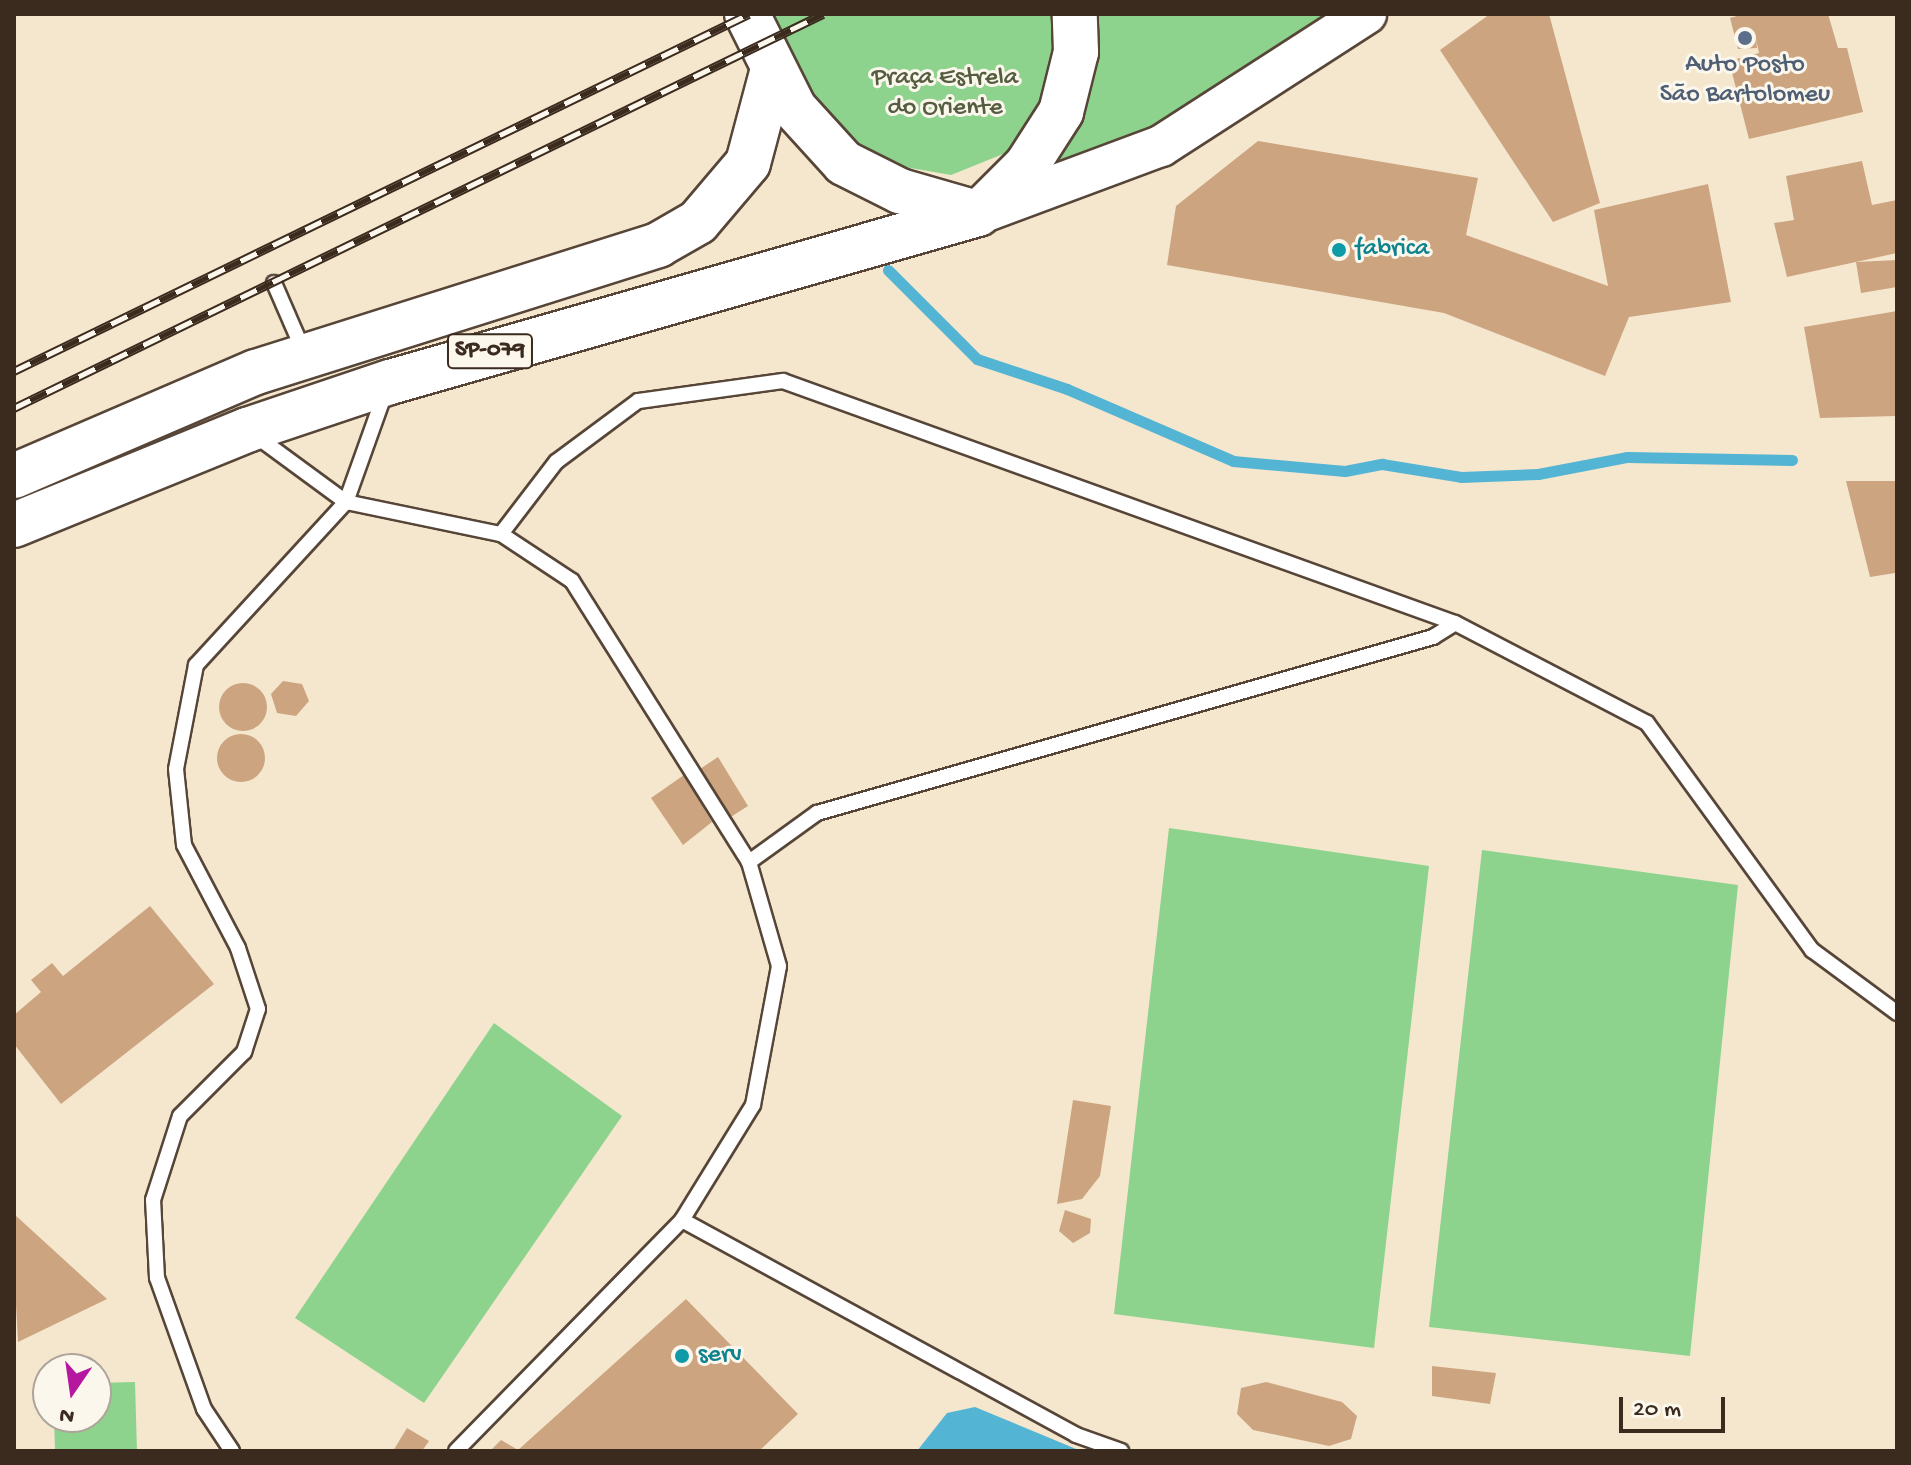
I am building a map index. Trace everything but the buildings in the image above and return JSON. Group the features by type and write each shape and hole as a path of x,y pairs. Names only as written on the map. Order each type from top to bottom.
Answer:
{"main road":[{"path":"747,14 794,108 844,163 900,191 978,214 1161,146 1366,14"},
{"name":"SP-079","path":"14,525 247,430 390,382 978,214 1027,165 1061,112 1076,52 1075,14"},
{"name":"SP-079","path":"14,476 306,356 658,245 698,222 748,163 773,69"}],"lane":[{"path":"274,283 306,356"},
{"path":"501,534 556,462 638,401 783,381 1455,623 1647,723 1812,950 1897,1013"},
{"path":"232,1451 204,1409 157,1278 153,1200 180,1116 244,1052 258,1009 238,948 184,845 176,769 196,665 346,502 390,382"},
{"path":"247,430 346,502 501,534 572,581 749,862 779,966 753,1105 682,1220 456,1451"},
{"path":"749,862 817,813 1433,637 1455,623"},
{"path":"682,1220 1076,1435 1121,1451"}],"green space":[{"name":"Praça Estrela do Oriente","path":"774,14 1058,14 1056,71 1035,124 1008,152 951,175 899,166 834,129 803,85"},
{"path":"1098,14 1334,14 1122,144 1053,172 1084,117"},
{"path":"1169,828 1429,866 1374,1348 1114,1314"},
{"path":"1482,850 1738,885 1690,1356 1429,1327"},
{"path":"494,1023 622,1116 424,1403 295,1318"},
{"path":"135,1382 137,1451 55,1451 54,1433 112,1433 112,1383"}],"water":[{"path":"975,1407 1081,1451 917,1451 947,1413"}],"waterway":[{"path":"888,270 977,359 1067,389 1233,461 1345,471 1382,464 1461,477 1538,474 1627,457 1792,460"}],"railway":[{"path":"14,371 749,14"},
{"path":"14,408 823,14"}],"place":[{"name":"Auto Posto São Bartolomeu","path":"1745,38"},
{"name":"fabrica","path":"1339,250"},
{"name":"serv","path":"682,1356"}]}
